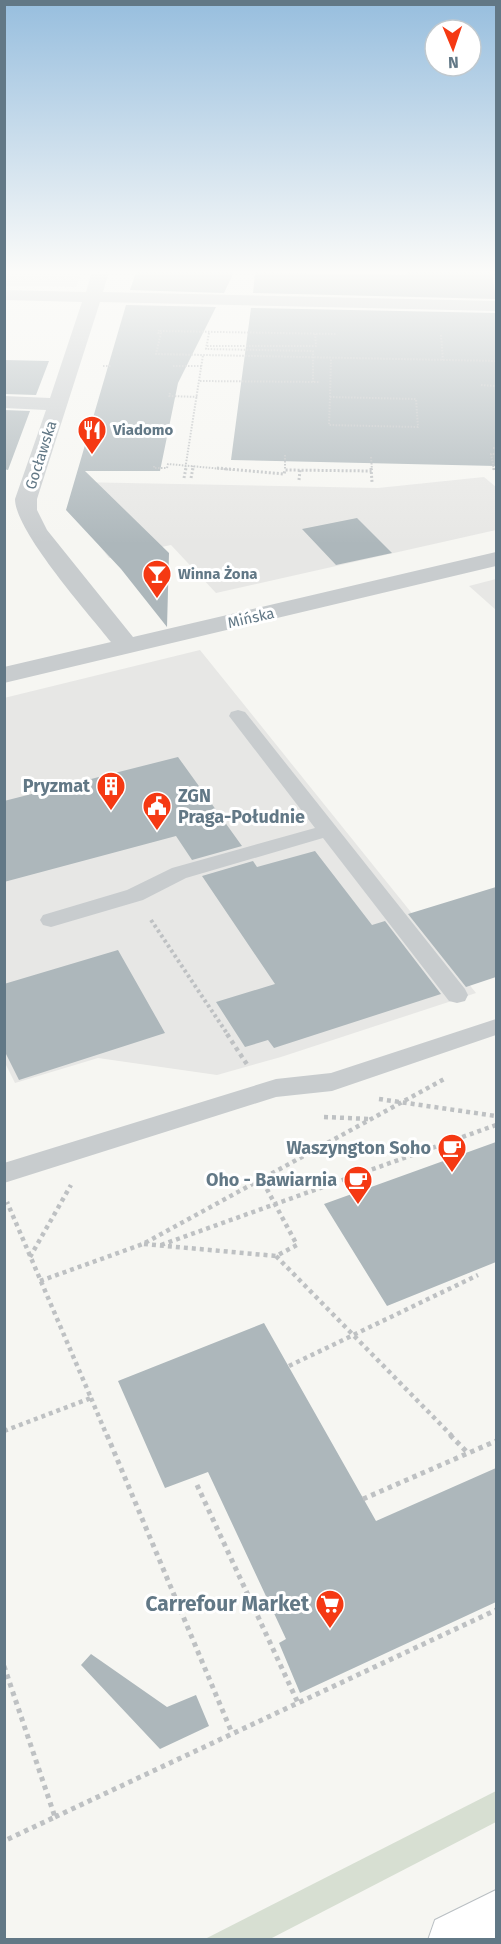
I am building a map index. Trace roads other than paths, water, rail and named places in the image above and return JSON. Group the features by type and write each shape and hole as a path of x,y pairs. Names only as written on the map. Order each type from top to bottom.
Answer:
{"street":[{"name":"Gocławska","path":"72,363 26,500 26,531 128,647"},
{"path":"4,402 58,404"},
{"name":"Mińska","path":"4,675 496,559"},
{"path":"455,1940 496,1917"}],"lane":[{"path":"238,716 457,995"},
{"path":"51,920 135,896 179,873 329,830"},
{"path":"4,1173 276,1088 332,1082 496,1027"}],"place":[{"name":"Viadomo","path":"92,456"},
{"name":"Winna Żona","path":"157,600"},
{"name":"Pryzmat","path":"111,812"},
{"name":"ZGN Praga-Południe","path":"157,832"},
{"name":"Waszyngton Soho","path":"452,1174"},
{"name":"Oho - Bawiarnia","path":"358,1206"},
{"name":"Carrefour Market","path":"330,1630"}]}
